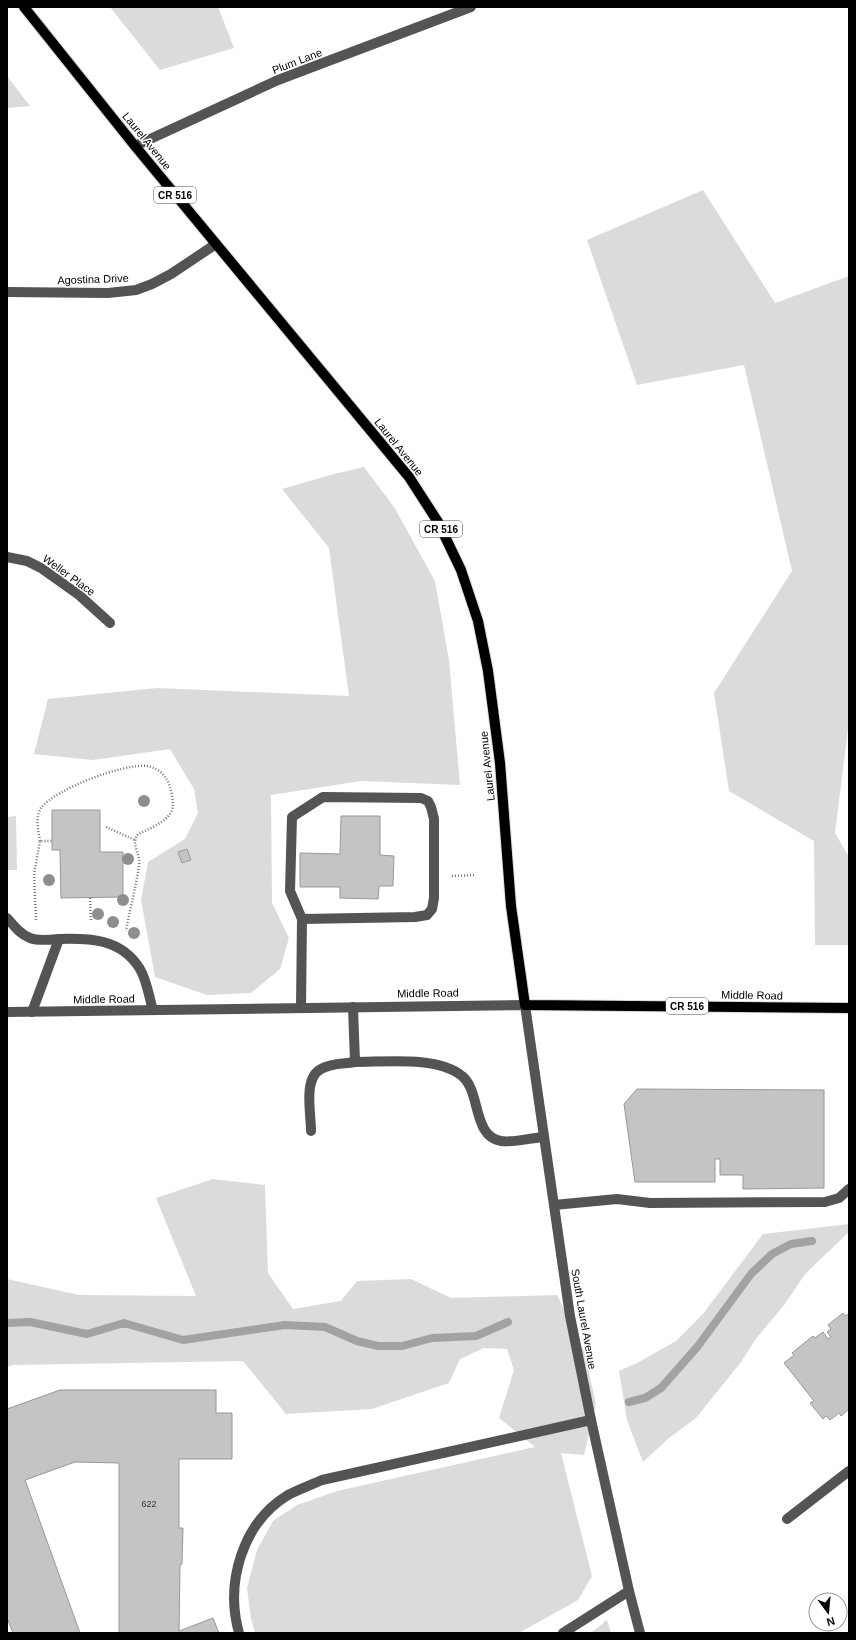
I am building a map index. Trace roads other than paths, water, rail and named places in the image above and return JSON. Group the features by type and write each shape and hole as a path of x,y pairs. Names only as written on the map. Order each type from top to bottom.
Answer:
{"main road":[{"name":"Laurel Avenue","path":"24,7 135,146 409,477 438,522 461,570 478,621 488,671 500,763 511,906 525,1005"},
{"name":"Middle Road","path":"525,1005 849,1008"}],"street":[{"name":"Plum Lane","path":"135,146 278,80 471,7"},
{"name":"Agostina Drive","path":"7,292 108,292 136,290 171,274 216,244"},
{"name":"Weller Place","path":"7,557 27,561 41,568 79,595 110,623"},
{"path":"301,1007 302,919 290,891 292,817 323,797 422,798 428,801 434,819 434,898 432,909 427,915 415,917 302,919"},
{"path":"7,918 20,932 31,938 91,939 106,943 122,951 139,968 144,977 153,1010"},
{"path":"32,1012 58,939"},
{"name":"Middle Road","path":"7,1012 525,1005"},
{"name":"South Laurel Avenue","path":"525,1005 570,1316 591,1420 629,1591 640,1633"},
{"path":"353,1007 355,1062"},
{"path":"311,1131 310,1084 313,1076 320,1069 355,1062 431,1062 444,1065 463,1076 469,1083 483,1126 494,1139 502,1141 543,1136"},
{"path":"554,1205 617,1199 650,1203 825,1202 839,1198 849,1189"},
{"path":"239,1633 233,1598 235,1576 240,1555 259,1521 272,1508 288,1496 304,1487 322,1480 591,1420"},
{"path":"787,1519 849,1470"},
{"path":"563,1633 629,1591"}],"waterway":[{"path":"629,1402 645,1398 661,1388 698,1346 751,1274 772,1254 791,1244 812,1241"},
{"path":"7,1323 30,1322 87,1334 124,1323 183,1340 285,1325 325,1327 357,1341 378,1346 402,1346 432,1338 476,1336 508,1322"}]}
